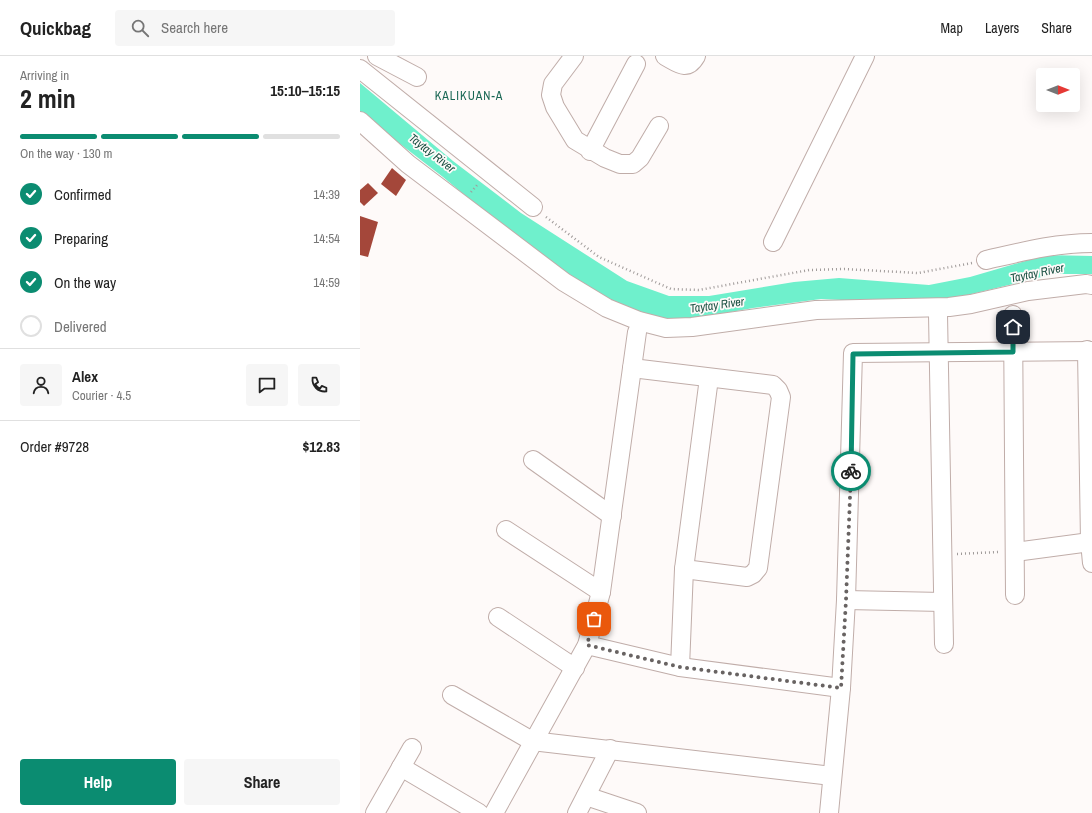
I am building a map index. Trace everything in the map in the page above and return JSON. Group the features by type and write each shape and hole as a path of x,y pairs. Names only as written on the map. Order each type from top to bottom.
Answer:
{"street":[{"path":"378,56 417,76"},
{"path":"574,56 553,84 551,94 555,107 576,140 590,151 620,164 633,164 640,158 658,126"},
{"path":"665,56 686,66 692,62 696,56"},
{"path":"773,242 865,56"},
{"path":"590,151 636,64"},
{"path":"360,69 533,207"},
{"path":"360,121 408,164 564,282 607,308 639,321 666,328 692,327 816,310 949,307 1050,288 1086,284 1092,285"},
{"path":"986,260 1040,247 1068,244 1092,244"},
{"path":"938,314 944,644"},
{"path":"1013,315 1015,595"},
{"path":"494,813 532,741 587,645 600,592 637,332"},
{"path":"829,813 841,688 846,600 853,354 1089,350 1090,542 1092,563"},
{"path":"632,368 773,385 778,390 781,397 758,568 754,574 747,577 684,569"},
{"path":"680,667 684,569 709,378"},
{"path":"533,460 612,516"},
{"path":"506,530 600,592"},
{"path":"1015,552 1090,542"},
{"path":"846,600 943,602"},
{"path":"498,617 575,668"},
{"path":"587,645 680,667 841,688"},
{"path":"452,695 532,741 832,776"},
{"path":"375,813 412,748"},
{"path":"577,813 610,749"},
{"path":"401,767 479,813"},
{"path":"586,796 636,813"}],"path":[{"path":"466,198 481,181"},
{"path":"533,207 599,256 671,289 698,290 809,270 844,269 918,273 942,270 986,260"},
{"path":"942,554 1015,552"}],"water":[{"name":"Taytay River","path":"360,83 453,161 521,213 627,281 669,296 709,296 794,282 839,278 929,285 970,277 1046,255 1092,256 1092,274 1054,274 943,301 883,302 821,299 753,308 693,319 647,318 594,294 509,232 443,177 360,113"}],"building":[{"path":"392,168 406,180 396,196 381,184"},
{"path":"368,183 378,193 364,206 360,202 360,190"},
{"path":"360,216 378,222 368,257 360,255"}],"way so far":[{"path":"594,619 587,645 680,667 841,688 851,471"}],"district":[{"name":"KALIKUAN-A","path":"469,96"}],"route":[{"path":"851,471 853,354 1013,352 1013,327"}]}
